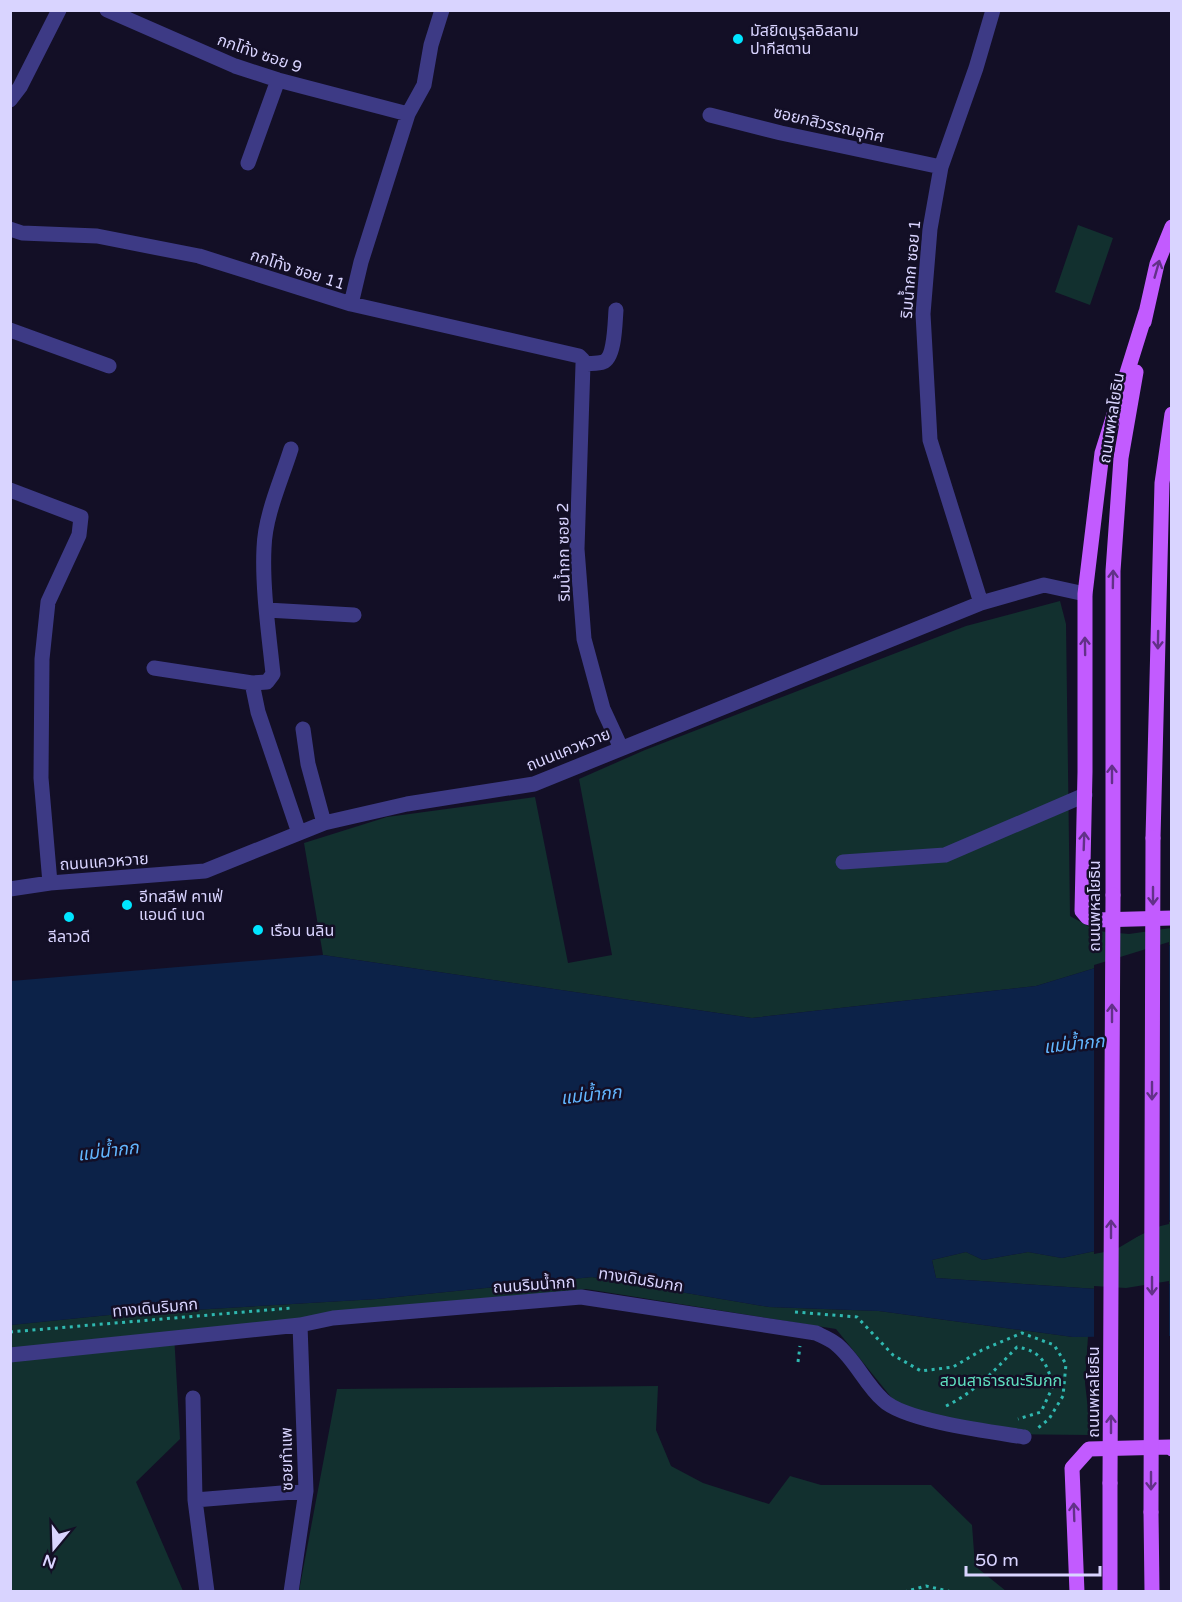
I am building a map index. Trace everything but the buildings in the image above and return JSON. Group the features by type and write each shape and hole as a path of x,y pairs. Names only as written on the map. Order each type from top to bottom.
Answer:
{"main road":[{"name":"ถนนพหลโยธิน","path":"1110,1592 1113,571 1121,458 1146,312 1157,264 1172,227"},
{"path":"1146,312 1102,453 1085,594 1085,795 1082,911 1087,917 1097,920 1172,918"},
{"path":"1152,1592 1153,837 1162,483 1172,414"},
{"path":"1077,1592 1072,1468 1089,1449 1170,1447 1172,1449"}],"street":[{"path":"10,100 15,85 59,10"},
{"name":"กกโท้ง ซอย 9","path":"107,10 235,66 278,80 408,114"},
{"path":"351,304 361,262 408,114 424,85 431,45 442,10"},
{"name":"ริมน้ำกก ซอย 1","path":"981,603 930,440 923,314 930,229 941,167 976,68 993,10"},
{"path":"248,163 278,80"},
{"name":"ซอยกสิวรรณอุทิศ","path":"710,115 781,133 941,167"},
{"name":"กกโท้ง ซอย 11","path":"10,230 22,233 97,236 200,256 351,304 578,359"},
{"path":"578,359 604,362 608,360 612,353 616,310"},
{"path":"10,330 109,366"},
{"name":"ริมน้ำกก ซอย 2","path":"578,359 577,549 584,639 603,710 621,748"},
{"path":"154,668 252,683 267,682 273,674 264,547 270,514 291,449"},
{"path":"10,490 81,517 79,535 48,602 42,659 41,778 50,883"},
{"name":"ถนนแควหวาย","path":"10,889 50,883 205,871 324,823 407,804 534,784 981,603 1044,585 1085,594"},
{"path":"267,610 354,615"},
{"path":"252,683 258,712 299,833"},
{"path":"303,729 308,764 324,823"},
{"path":"843,862 945,855 1085,795"},
{"name":"ถนนริมน้ำกก","path":"10,1355 300,1324 333,1318 581,1297 816,1333 835,1343 884,1402 904,1413 978,1430 1024,1437"},
{"name":"ซอยทำแพ","path":"291,1592 306,1491 300,1324"},
{"path":"193,1398 195,1500 207,1592"},
{"path":"195,1500 306,1491"}],"path":[{"name":"ทางเดินริมกก","path":"10,1332 292,1308"},
{"path":"793,1311 856,1317 893,1355 921,1371 952,1367 1022,1332 1054,1345 1066,1364 1063,1396 1049,1419 1024,1437"},
{"path":"954,1408 946,1406 985,1380 1017,1347 1030,1349 1047,1364 1053,1386 1041,1412 1015,1420"},
{"path":"904,1592 926,1586 952,1592"}],"green space":[{"path":"1078,225 1113,238 1090,305 1055,292"},
{"path":"1060,601 1066,624 1070,916 1097,931 1129,934 1171,928 1171,945 1036,986 752,1018 323,955 304,843 387,817 535,797 568,963 612,955 579,779 645,750 966,626"},
{"path":"1171,1221 1171,1284 1126,1291 936,1278 932,1260 966,1252 983,1260 1028,1252 1062,1258 1114,1247"},
{"name":"สวนสาธารณะริมกก","path":"592,1277 769,1307 879,1311 1073,1337 1088,1336 1085,1383 1091,1435 998,1434 904,1413 836,1329 586,1289 300,1325 174,1334 180,1439 136,1482 183,1591 11,1591 10,1325 109,1315 377,1299"},
{"path":"658,1386 656,1430 671,1466 703,1483 769,1504 790,1476 821,1485 931,1485 972,1525 975,1566 1006,1591 299,1591 337,1389"}],"water":[{"name":"แม่น้ำกก","path":"1171,945 1171,1220 1151,1225 1114,1247 1062,1258 1028,1252 983,1260 966,1252 932,1260 936,1278 1126,1291 1171,1284 1171,1336 1073,1337 879,1311 769,1307 592,1277 377,1299 109,1315 11,1325 11,981 323,955 752,1018 1036,986"}],"pier":[{"path":"1169,942 1169,1224 1152,1228 1115,1250 1094,1254 1094,965"},
{"path":"1169,1281 1169,1339 1094,1339 1094,1286 1126,1288"}],"place":[{"name":"มัสยิดนูรุลอิสลาม ปากีสตาน","path":"738,39"},
{"name":"อีทสลีฟ คาเฟ่ แอนด์ เบด","path":"127,905"},
{"name":"ลีลาวดี","path":"69,917"},
{"name":"เรือน นลิน","path":"258,930"}]}
